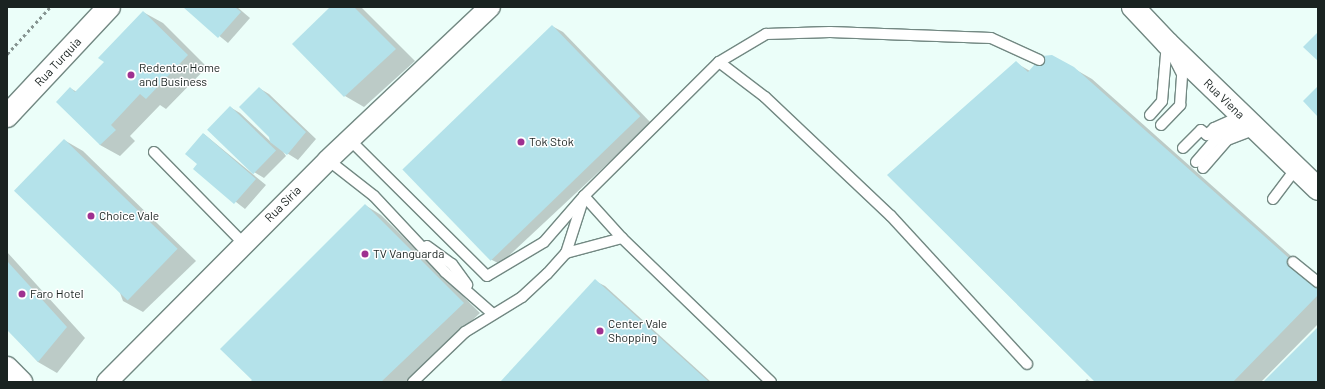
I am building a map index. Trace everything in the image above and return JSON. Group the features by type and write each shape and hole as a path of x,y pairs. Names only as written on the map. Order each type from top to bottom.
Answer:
{"main road":[{"name":"Rua Turquia","path":"7,116 109,7"},
{"name":"Rua Viena","path":"1133,7 1167,43 1318,189"},
{"path":"7,368 21,382"}],"street":[{"path":"465,31 469,7"},
{"name":"Rua Síria","path":"107,382 243,243 328,160 490,7"}],"lane":[{"path":"350,140 487,276 544,242 584,196 719,62 766,34 830,32 990,38 1039,60"},
{"path":"1150,115 1162,101 1167,43"},
{"path":"1161,125 1180,105 1182,74 1167,43"},
{"path":"719,62 765,97 891,216 1027,364"},
{"path":"1183,148 1201,130 1207,135 1214,128 1248,122"},
{"path":"1200,165 1220,134 1248,122"},
{"path":"154,152 243,243"},
{"path":"328,160 374,196 445,272 473,294 493,314"},
{"path":"584,196 622,238 771,382"},
{"path":"413,382 465,332 522,297 566,253 584,196"},
{"path":"566,253 622,238"},
{"path":"1293,262 1318,282"}],"path":[{"path":"7,54 50,7"}],"building":[{"path":"183,7 235,7 241,12 218,38"},
{"path":"330,7 354,7 396,49 344,97 292,44"},
{"name":"Redentor Home and Business","path":"143,11 188,55 146,99 140,94 111,125 116,130 100,145 56,102 70,87 75,92 104,62 98,58"},
{"name":"Tok Stok","path":"552,25 640,116 491,261 402,169"},
{"path":"1318,32 1318,61 1303,47"},
{"path":"1052,55 1074,67 1318,284 1318,295 1233,382 1095,382 887,175 1016,61 1028,72 1042,56"},
{"path":"1318,86 1318,117 1303,101"},
{"path":"259,87 306,132 287,155 270,142 269,137 239,107"},
{"path":"230,106 276,150 253,174 207,130"},
{"path":"203,133 256,179 234,204 193,169 197,164 185,154"},
{"name":"Choice Vale","path":"64,139 178,249 128,301 14,191"},
{"name":"TV Vanguarda","path":"365,204 464,303 381,382 250,382 252,380 220,349"},
{"name":"Faro Hotel","path":"7,261 67,327 38,362 7,330"},
{"name":"Center Vale Shopping","path":"595,279 709,382 500,382"},
{"path":"1318,327 1318,382 1263,382"}],"place":[{"name":"Redentor Home and Business","path":"131,75"},
{"name":"Tok Stok","path":"521,142"},
{"name":"Choice Vale","path":"91,216"},
{"name":"TV Vanguarda","path":"365,254"},
{"name":"Faro Hotel","path":"22,294"},
{"name":"Center Vale Shopping","path":"600,331"}]}
